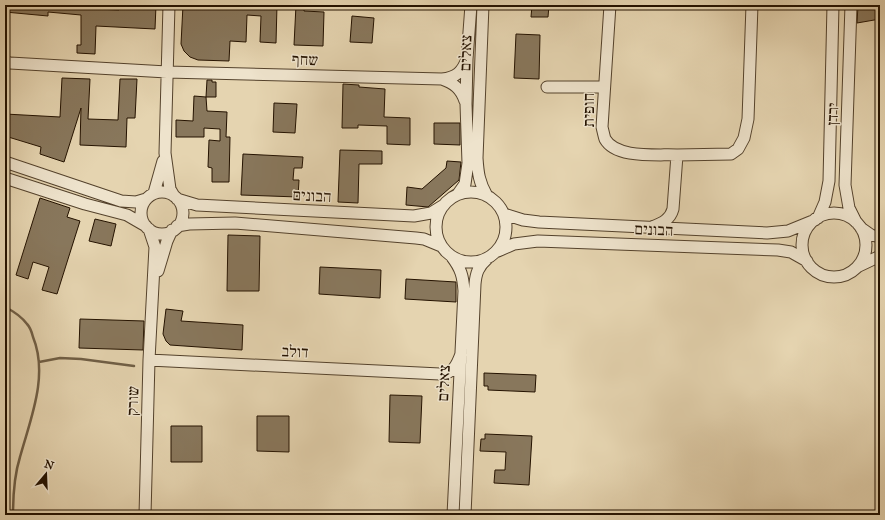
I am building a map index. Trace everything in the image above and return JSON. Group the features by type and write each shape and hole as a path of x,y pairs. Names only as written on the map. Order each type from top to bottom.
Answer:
{"street":[{"path":"169,5 165,153 170,189 182,210 181,222 175,228"},
{"name":"צאלים","path":"458,194 465,184 468,172 466,104 467,59 471,5"},
{"name":"צאלים","path":"483,5 477,158 481,186 487,196"},
{"name":"חופית","path":"610,5 602,127 606,140 613,147 624,153 677,155 731,154 738,149 744,138 748,119 752,5"},
{"name":"ירדן","path":"816,219 825,202 829,181 833,5"},
{"name":"ירדן","path":"851,5 845,185 849,208 858,224"},
{"name":"שחף","path":"5,62 10,64 167,72 442,79 453,77 459,73 464,68 467,59"},
{"name":"שחף","path":"442,79 459,88 466,104"},
{"path":"547,87 604,87"},
{"path":"148,227 142,219 141,214 143,204 150,196 159,178 165,153"},
{"path":"650,228 670,217 673,209 677,155"},
{"path":"5,162 115,200 130,202 166,192 176,198"},
{"path":"5,178 73,200 127,215 155,232 160,233 189,224 235,224 416,238 424,239 441,246 452,257 460,261 469,262 478,262 487,259 498,251 503,243 506,233 504,214 497,204 487,196 473,192 458,194 444,205 439,212 436,221 436,229 441,246"},
{"name":"הבונים","path":"176,198 197,205 414,216 430,213 444,205"},
{"path":"673,209 679,221 691,229"},
{"path":"880,237 871,235 850,217 836,213 816,219 807,229 803,242 804,254 808,261 818,272 832,276 841,276 849,273 858,266 880,256"},
{"name":"הבונים","path":"504,214 523,220 538,222 767,233 788,231 816,219"},
{"path":"858,224 866,241 866,249 858,266"},
{"name":"שורק","path":"145,515 149,360 155,247 148,227"},
{"name":"שורק","path":"153,287 167,241 175,228"},
{"name":"הבונים","path":"498,251 514,244 538,241 778,250 792,252 808,261"},
{"name":"צאלים","path":"452,257 460,268 464,282 453,515"},
{"name":"צאלים","path":"465,515 475,284 477,270 487,259"},
{"path":"440,374 446,374 455,367 461,354"},
{"name":"דולב","path":"149,360 440,374"},
{"path":"440,374 456,384 459,391"}],"building":[{"path":"5,5 96,5 96,9 119,10 119,5 156,5 155,29 96,26 95,54 77,53 77,45 81,45 81,15 48,12 48,16 5,12"},
{"path":"183,5 277,5 276,43 260,42 261,16 247,15 246,42 230,41 229,61 198,60 190,57 184,51 181,44"},
{"path":"296,5 304,5 304,11 324,12 323,46 294,45"},
{"path":"532,5 549,5 548,17 531,17"},
{"path":"858,5 880,5 880,19 857,23"},
{"path":"352,16 374,18 372,43 350,42"},
{"path":"516,34 540,35 539,79 514,78"},
{"path":"62,78 90,79 88,119 118,120 120,79 137,79 135,118 127,118 126,147 80,145 81,108 64,162 40,154 41,147 5,136 5,114 60,117"},
{"path":"207,80 216,82 216,97 206,97"},
{"path":"343,84 385,89 384,117 410,118 410,145 387,144 387,126 358,125 358,128 342,128"},
{"path":"194,96 206,97 207,111 227,112 226,137 230,137 229,182 212,182 212,168 208,167 209,140 220,141 220,129 204,128 204,137 176,137 176,120 193,121"},
{"path":"274,103 297,104 295,133 273,132"},
{"path":"434,123 460,123 460,145 434,144"},
{"path":"340,150 382,151 382,164 359,164 358,203 338,202"},
{"path":"243,154 303,157 302,168 294,168 293,180 299,180 298,197 241,195"},
{"path":"447,161 461,162 459,180 428,207 406,205 407,187 422,189 446,168"},
{"path":"40,198 70,208 67,217 80,221 57,294 42,290 49,267 33,262 28,279 16,275"},
{"path":"95,219 116,224 111,246 89,241"},
{"path":"228,235 260,236 259,291 227,291"},
{"path":"320,267 381,270 380,298 319,294"},
{"path":"406,279 456,282 456,302 405,299"},
{"path":"166,309 183,311 181,321 243,325 242,350 170,345 166,341 163,334"},
{"path":"80,319 144,321 143,350 79,348"},
{"path":"484,373 536,375 535,392 488,390 488,386 484,386"},
{"path":"390,395 422,396 420,443 389,442"},
{"path":"257,416 289,416 289,452 257,451"},
{"path":"171,426 202,426 202,462 171,462"},
{"path":"485,434 532,436 529,485 494,483 495,470 505,470 506,452 480,451 481,439 485,439"}],"waterway":[{"path":"5,307 20,316 29,327 37,352 39,367 39,382 33,413 16,471 13,515"},
{"path":"39,362 60,358 81,359 134,366"}]}
